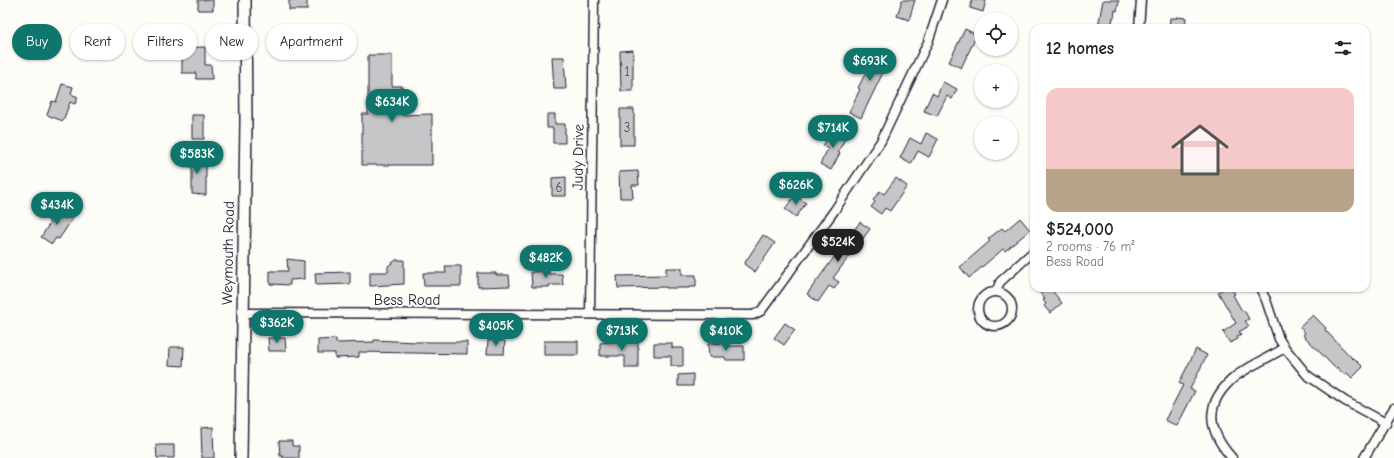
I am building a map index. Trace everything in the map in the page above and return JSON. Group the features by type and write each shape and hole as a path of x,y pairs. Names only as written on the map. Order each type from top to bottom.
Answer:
{"street":[{"name":"Weymouth Road","path":"241,458 246,127 245,0"},
{"name":"Judy Drive","path":"590,314 594,0"},
{"name":"Bess Road","path":"242,313 753,315 761,311 834,211 881,141 928,42 942,0"},
{"path":"1139,24 1141,0"},
{"path":"996,292 1000,282 1030,255"},
{"path":"996,292 1006,296 1010,300 1012,311 1008,321 1004,324 994,326 988,325 983,321 978,311 981,299 991,293 996,292"},
{"path":"1262,292 1279,339 1307,375 1345,401 1386,423"},
{"path":"1232,458 1216,435 1211,419 1214,403 1223,389 1237,375 1285,348"},
{"path":"1364,458 1394,408"}],"building":[{"path":"198,0 213,0 213,10 198,10"},
{"path":"289,0 307,0 307,10 289,10"},
{"path":"902,0 915,0 909,20 897,16"},
{"path":"972,0 986,0 983,12 970,8"},
{"path":"1103,0 1119,1 1112,24 1099,24"},
{"path":"1170,18 1186,18 1185,24 1169,24"},
{"path":"965,29 974,34 974,41 961,68 949,62"},
{"path":"197,47 205,47 205,65 211,65 212,79 196,79 196,73 182,73 182,60 197,60"},
{"path":"633,50 633,91 621,91 620,51"},
{"path":"879,51 891,56 861,118 849,112 860,89 858,88 870,64 867,62 872,52 877,55"},
{"path":"368,55 392,55 392,86 402,86 402,115 432,114 432,165 362,165 362,114 368,114"},
{"path":"552,57 564,57 566,89 554,89"},
{"path":"943,82 957,89 952,99 947,96 937,116 924,111 932,93 937,96"},
{"path":"62,84 73,87 71,94 78,97 75,104 70,102 63,121 47,115 52,101 56,102"},
{"path":"620,109 634,109 634,145 620,145"},
{"path":"547,114 555,114 555,124 565,124 565,143 553,143 553,128 547,128"},
{"path":"192,115 204,115 204,139 192,139"},
{"path":"836,129 847,135 831,170 820,164 828,149 823,146 827,139 830,140"},
{"path":"926,133 938,139 929,157 918,151 911,164 900,158 910,138 921,144"},
{"path":"184,154 194,154 194,166 206,166 206,195 192,194 192,167 184,166"},
{"path":"638,171 639,185 632,185 633,198 620,198 619,172"},
{"path":"566,177 566,196 552,196 552,178"},
{"path":"896,178 907,186 890,211 885,208 881,214 871,207 875,202 873,200 880,191 884,194"},
{"path":"795,195 806,203 796,217 785,209"},
{"path":"56,209 63,214 65,212 73,218 59,239 56,238 52,244 41,237 50,223 48,221"},
{"path":"1020,218 1030,230 1005,251 1003,249 969,278 960,267 990,241 988,239 1002,228 1005,231"},
{"path":"860,222 870,229 833,278 839,282 834,289 829,286 818,302 807,294"},
{"path":"763,235 775,243 755,272 744,264"},
{"path":"287,259 304,261 304,279 290,280 290,285 270,284 270,271 288,271"},
{"path":"396,260 404,260 404,284 370,286 370,272 388,272 388,266"},
{"path":"445,266 461,266 461,286 424,286 423,273 446,273"},
{"path":"666,268 682,268 682,275 696,275 696,287 618,288 617,276 666,275"},
{"path":"549,271 549,274 562,274 563,285 532,287 531,272"},
{"path":"350,272 350,284 316,285 315,273"},
{"path":"478,273 509,275 510,286 478,287"},
{"path":"1039,292 1053,292 1062,303 1050,313 1044,306 1046,304 1043,300 1045,299"},
{"path":"1218,292 1234,292 1235,294 1233,295 1242,311 1244,310 1249,319 1245,321 1249,326 1239,332 1241,334 1237,337 1238,339 1230,343 1223,332 1236,323"},
{"path":"1313,315 1326,328 1325,330 1353,359 1354,358 1363,367 1352,378 1347,373 1344,375 1337,367 1336,369 1303,335 1305,333 1300,327"},
{"path":"785,323 795,330 784,345 774,338"},
{"path":"268,338 285,338 286,351 269,351"},
{"path":"336,339 336,343 374,342 374,340 467,342 467,354 359,352 359,357 335,358 335,353 318,353 318,340"},
{"path":"488,340 505,341 504,354 487,354"},
{"path":"544,341 578,341 578,355 544,355"},
{"path":"611,341 638,341 638,368 625,368 625,356 600,356 600,343"},
{"path":"654,343 672,343 672,348 683,348 683,366 671,366 671,356 654,356"},
{"path":"727,343 727,346 744,346 744,360 726,360 725,357 709,357 708,344"},
{"path":"170,347 184,347 183,366 169,365"},
{"path":"1196,349 1207,355 1190,389 1195,391 1177,426 1165,420 1183,385 1179,383"},
{"path":"693,374 693,386 678,386 678,375"},
{"path":"213,427 214,458 202,458 201,428"},
{"path":"279,441 292,441 292,446 299,446 299,458 283,458 283,456 280,456"},
{"path":"156,445 174,445 174,458 157,458"}]}
